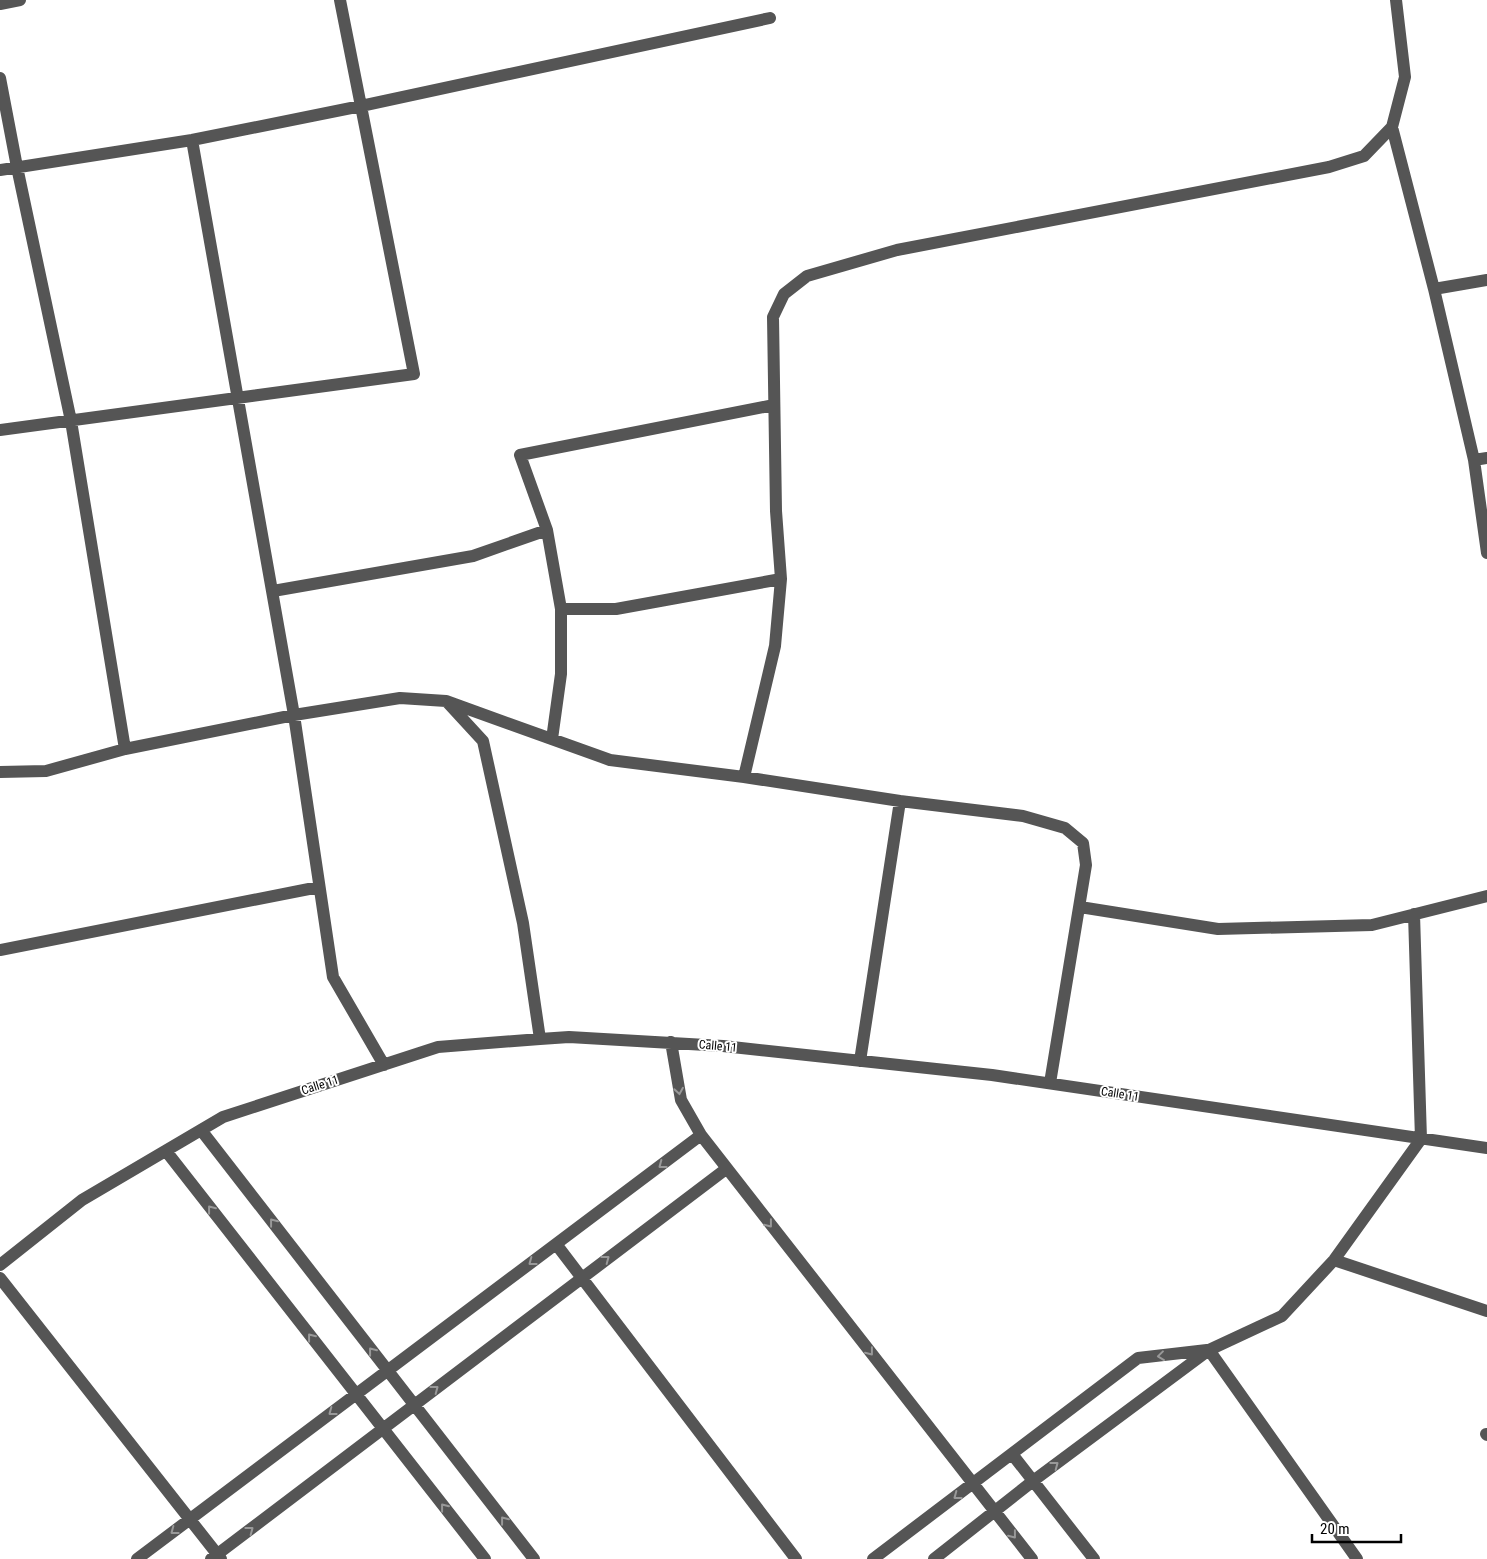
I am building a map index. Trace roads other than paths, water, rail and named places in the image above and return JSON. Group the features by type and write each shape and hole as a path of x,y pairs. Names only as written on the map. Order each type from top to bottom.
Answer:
{"street":[{"path":"0,4 20,0"},
{"path":"0,430 414,374 340,0"},
{"path":"744,777 775,646 781,579 776,511 773,316 784,294 806,276 897,250 1329,167 1364,156 1392,127 1405,78 1396,0"},
{"path":"0,170 192,140 361,106 770,18"},
{"path":"0,78 71,421 125,748"},
{"path":"1392,127 1481,459 1487,553"},
{"path":"192,140 294,715 333,977 384,1065"},
{"path":"1434,289 1487,280"},
{"path":"552,740 561,674 561,609 547,530 520,455 774,406"},
{"path":"273,591 474,556 547,530"},
{"path":"561,609 616,609 781,579"},
{"path":"0,772 46,771 125,748 294,715 400,698 446,701 610,760 744,777 900,801 1023,816 1065,828 1083,843 1086,865 1050,1083"},
{"path":"446,701 483,741 522,922 540,1039"},
{"path":"860,1061 900,801"},
{"path":"0,950 320,887"},
{"path":"1080,907 1218,929 1372,925 1487,896"},
{"path":"934,1559 1033,1481 1209,1350 1282,1316 1334,1260 1420,1139 1414,914"},
{"name":"Calle 11","path":"0,1265 82,1200 224,1117 438,1048 540,1039 569,1037 723,1046 992,1075 1487,1148"},
{"path":"671,1042 681,1100 701,1135 1032,1559"},
{"path":"201,1130 534,1559"},
{"path":"137,1559 701,1135"},
{"path":"166,1151 484,1559"},
{"path":"0,1278 190,1519 216,1557 726,1168"},
{"path":"556,1244 796,1559"},
{"path":"1334,1260 1487,1311"},
{"path":"873,1559 1138,1358 1209,1350"},
{"path":"1209,1350 1357,1559"},
{"path":"1012,1454 1094,1559"}]}
